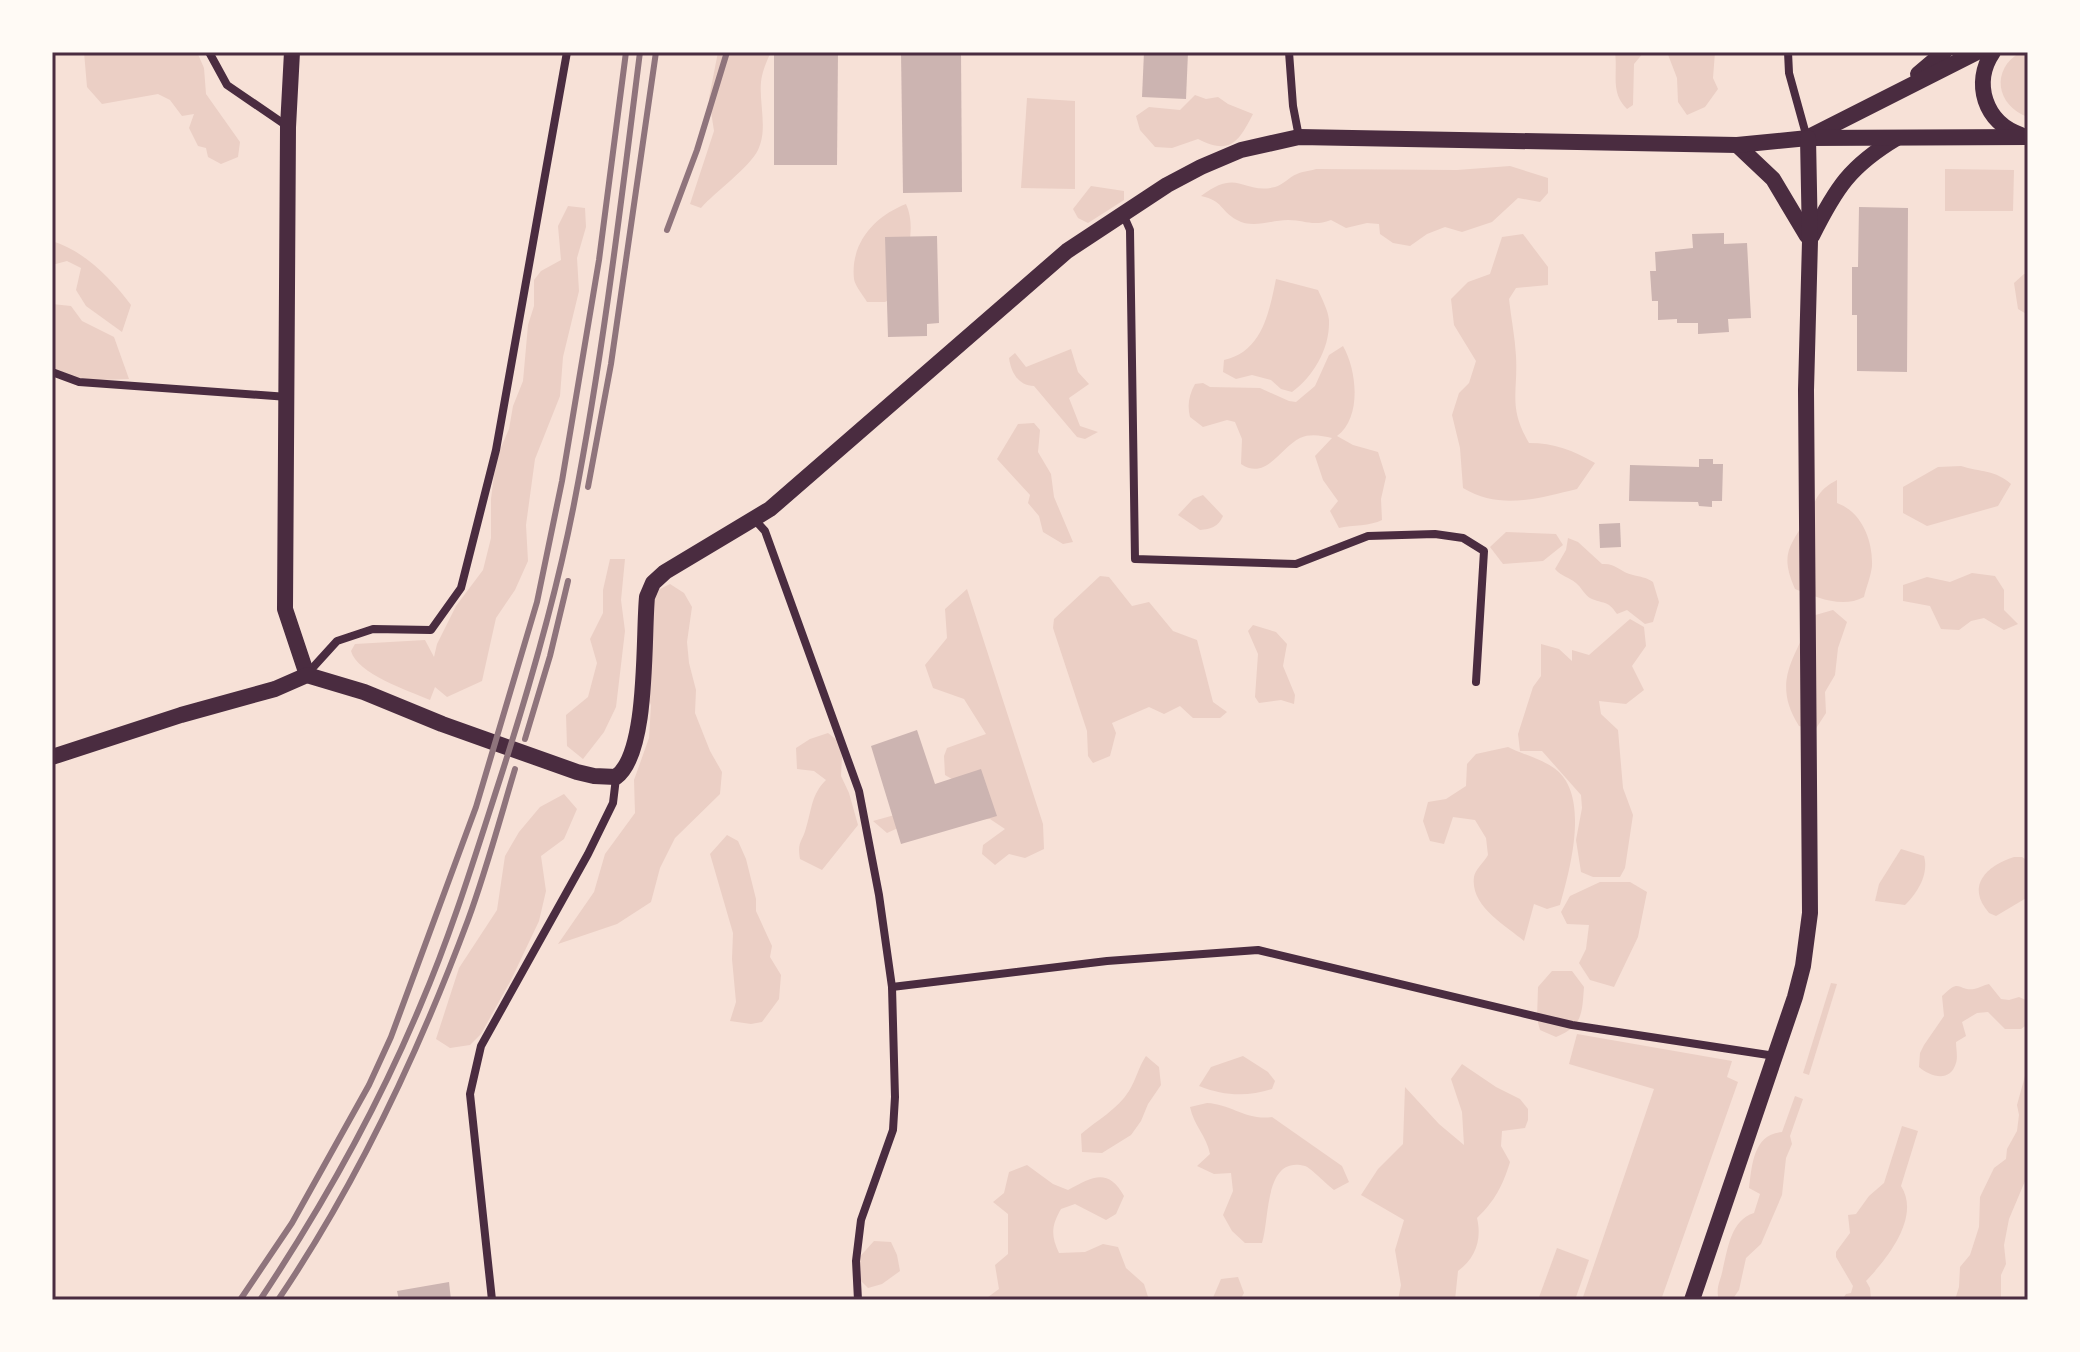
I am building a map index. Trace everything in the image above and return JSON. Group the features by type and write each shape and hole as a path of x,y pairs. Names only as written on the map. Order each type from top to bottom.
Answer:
{"main road":[{"path":"292,52 288,127 285,609 307,675"},
{"path":"1892,95 1944,52"},
{"path":"1808,138 1977,52"},
{"path":"1993,52 1982,79 1986,104 2001,124 2015,133 2028,136"},
{"path":"52,757 181,715 275,689 307,675 364,692 442,724 577,772 616,777 629,764 637,732 647,597 653,583 665,572 755,520 874,421 1047,266 1167,185 1228,156 1299,137 1737,145 1808,138 2028,136"},
{"path":"1692,1300 1803,966 1810,913 1806,390 1810,241 1808,138"},
{"path":"1810,241 1849,173 1897,138"},
{"path":"1737,145 1773,179 1810,241"}],"street":[{"path":"209,52 227,85 288,127"},
{"path":"307,675 337,641 373,629 431,630 461,588 496,450 567,52"},
{"path":"1289,52 1299,137"},
{"path":"1788,52 1789,73 1808,138"},
{"path":"1123,214 1130,230 1135,559 1296,564 1368,536 1435,534 1463,538 1484,551 1476,682"},
{"path":"52,372 79,382 288,397"},
{"path":"755,520 765,531 859,791 879,895 892,987 893,1130 861,1220 856,1261 858,1300"},
{"path":"492,1300 470,1094 481,1046 588,854 613,803 616,777"},
{"path":"892,987 1107,961 1258,950 1572,1025 1775,1056"}],"shaded area":[{"path":"84,52 197,52 204,68 206,94 240,142 238,157 221,164 208,157 206,148 198,146 189,128 194,114 182,116 170,100 158,94 102,104 87,87"},
{"path":"718,52 771,52 761,82 763,125 758,150 740,172 701,208 690,204 714,131 709,98"},
{"path":"1615,52 1644,52 1634,64 1633,105 1627,109 1618,96"},
{"path":"1667,52 1715,52 1713,78 1718,89 1705,107 1687,115 1678,102 1677,78"},
{"path":"2021,52 2028,52 2028,117 2009,105 2001,87 2005,68"},
{"path":"1195,95 1206,99 1218,97 1253,114 1243,132 1226,146 1198,139 1172,148 1155,147 1140,130 1136,116 1149,107 1180,110"},
{"path":"1027,98 1075,101 1075,189 1021,188"},
{"path":"1510,166 1548,178 1548,193 1540,202 1518,198 1492,222 1462,232 1445,227 1427,234 1410,246 1393,243 1380,234 1379,224 1367,223 1346,228 1331,220 1319,223 1288,220 1243,223 1214,200 1201,196 1224,183 1255,188 1275,187 1297,174 1316,169 1457,170"},
{"path":"1945,169 2014,170 2013,211 1945,211"},
{"path":"1091,186 1124,191 1124,200 1088,223 1078,218 1073,209"},
{"path":"906,204 910,215 910,239 893,298 885,302 867,302 854,279 856,254 867,232 875,224"},
{"path":"568,206 585,208 586,227 577,258 579,291 563,357 560,396 535,459 526,525 528,561 515,590 496,618 482,681 447,697 435,687 430,700 373,674 355,659 351,651 355,644 425,640 434,657 456,606 483,570 491,538 491,499 496,459 509,429 513,406 523,381 528,325 534,306 534,280 541,271 561,260 558,226"},
{"path":"1523,234 1548,267 1548,285 1516,288 1509,299 1518,420 1529,443 1563,448 1595,463 1577,489 1533,499 1505,501 1477,495 1463,488 1460,448 1452,415 1459,393 1469,383 1476,361 1454,325 1451,299 1468,282 1490,274 1502,237"},
{"path":"52,241 75,251 96,267 131,305 122,332 86,306 76,290 81,268 67,261 52,265"},
{"path":"2028,274 2028,315 2018,309 2014,283"},
{"path":"1276,279 1318,290 1329,320 1324,351 1307,378 1292,392 1281,389 1271,380 1252,375 1236,379 1223,372 1224,360 1247,349 1262,329"},
{"path":"52,304 71,306 82,321 114,337 129,379 98,380 52,375"},
{"path":"1343,346 1355,393 1350,418 1337,436 1353,445 1378,452 1386,477 1381,499 1382,520 1339,528 1330,511 1338,501 1323,480 1315,456 1332,438 1304,436 1265,466 1250,468 1241,464 1242,439 1235,422 1227,420 1203,427 1190,417 1189,404 1195,384 1203,383 1210,387 1260,388 1296,402 1315,386 1329,355"},
{"path":"1071,349 1078,372 1089,384 1069,398 1080,426 1098,432 1085,439 1077,437 1034,386 1024,384 1017,378 1009,358 1015,353 1026,367"},
{"path":"1034,423 1040,430 1038,452 1051,474 1054,497 1073,542 1063,544 1043,532 1039,516 1028,503 1030,495 997,459 1018,424"},
{"path":"1961,466 1994,474 2011,484 1998,506 1927,526 1903,513 1903,487 1938,467"},
{"path":"1837,480 1837,503 1859,520 1868,537 1872,556 1864,597 1847,602 1829,600 1795,589 1787,559 1791,545 1815,501 1825,488"},
{"path":"1203,495 1223,516 1214,527 1200,530 1178,515 1193,499"},
{"path":"1506,532 1556,534 1563,545 1543,561 1503,564 1490,547"},
{"path":"1568,538 1578,542 1602,564 1653,582 1659,602 1653,622 1645,624 1627,610 1617,614 1608,604 1590,598 1576,583 1558,572 1555,569 1566,550"},
{"path":"610,559 625,559 621,600 625,631 616,707 604,732 583,759 567,746 566,715 588,697 597,663 590,639 603,613 603,590"},
{"path":"1972,573 1995,576 2004,590 2004,610 2018,624 2004,630 1984,618 1971,621 1959,630 1941,629 1930,606 1903,601 1903,585 1927,577 1950,582"},
{"path":"1100,576 1109,577 1132,606 1149,602 1173,631 1197,640 1213,702 1227,712 1220,718 1193,718 1180,706 1164,714 1149,707 1112,723 1116,733 1110,756 1093,763 1088,756 1087,731 1053,628 1054,619"},
{"path":"670,584 684,593 692,607 687,642 696,690 695,713 722,772 720,794 675,838 660,868 651,902 617,924 558,944 594,892 605,854 635,813 634,780 649,738 651,705 644,689 654,592"},
{"path":"967,589 1043,824 1044,849 1025,858 1009,854 995,865 982,854 983,845 1005,829 990,819 909,823 887,833 873,821 963,796 967,788 945,775 944,756 947,748 986,734 964,699 933,688 925,665 947,638 945,609"},
{"path":"1833,610 1847,622 1838,648 1835,675 1825,692 1826,713 1815,730 1799,726 1791,710 1786,683 1793,658 1812,616"},
{"path":"1630,619 1644,627 1646,646 1632,666 1644,690 1626,704 1599,701 1601,714 1618,730 1623,788 1633,815 1625,868 1620,877 1593,877 1581,872 1576,840 1582,808 1581,795 1542,751 1520,751 1518,734 1533,687 1541,676 1541,644 1559,649 1572,661 1572,650 1589,655"},
{"path":"1253,625 1276,632 1287,644 1283,666 1295,695 1294,704 1281,700 1259,703 1255,697 1258,654 1248,631"},
{"path":"828,733 838,741 842,757 841,776 858,825 822,870 800,859 799,849 815,797 826,780 814,771 797,769 796,748"},
{"path":"1508,747 1554,768 1565,780 1572,795 1575,813 1572,853 1560,905 1547,909 1534,904 1524,941 1490,914 1477,897 1474,877 1488,855 1486,838 1475,820 1453,817 1444,844 1430,841 1423,821 1428,802 1446,799 1466,786 1467,764 1476,754"},
{"path":"564,794 577,809 564,839 541,856 546,891 539,921 481,1034 470,1045 450,1048 436,1039 459,968 497,910 505,856 519,832 540,807"},
{"path":"727,835 738,841 746,859 756,911 772,946 770,957 781,975 779,999 762,1022 751,1024 730,1021 736,1002 733,933 710,854"},
{"path":"1901,849 1924,856 1925,869 1921,882 1905,905 1875,901 1879,884"},
{"path":"2014,857 2028,861 2028,897 1996,916 1989,913 1982,903 1979,885 1988,871"},
{"path":"1600,882 1630,882 1647,892 1638,937 1614,987 1590,980 1579,963 1586,949 1589,925 1567,924 1561,912 1570,896"},
{"path":"1552,971 1572,971 1584,987 1579,1018 1565,1033 1556,1037 1540,1030 1537,1019 1538,987"},
{"path":"1831,983 1837,984 1809,1075 1803,1073"},
{"path":"1989,984 2001,999 2019,997 2028,1001 2028,1024 2021,1029 2005,1029 1988,1012 1977,1013 1962,1022 1966,1036 1956,1042 1957,1061 1949,1073 1945,1076 1934,1075 1919,1067 1920,1053 1944,1016 1942,996 1956,986 1974,989"},
{"path":"1577,1034 1732,1061 1727,1077 1738,1082 1661,1300 1582,1300 1654,1089 1569,1064"},
{"path":"1146,1056 1159,1067 1161,1085 1141,1121 1131,1135 1102,1153 1082,1152 1081,1134 1124,1097"},
{"path":"1243,1056 1268,1072 1275,1081 1272,1089 1236,1094 1199,1086 1211,1067"},
{"path":"1462,1064 1520,1099 1528,1109 1528,1120 1525,1128 1502,1131 1501,1146 1510,1162 1498,1192 1477,1218 1479,1233 1476,1248 1458,1271 1455,1300 1398,1300 1401,1285 1395,1250 1404,1220 1361,1195 1378,1169 1403,1144 1405,1087 1439,1124 1464,1145 1462,1112 1451,1079"},
{"path":"2028,1065 2028,1174 2009,1219 2004,1245 2006,1264 2001,1275 2001,1300 1955,1300 1960,1267 1970,1255 1979,1227 1980,1197 1994,1168 2006,1159 2007,1149 2017,1131 2017,1105"},
{"path":"1795,1096 1803,1099 1790,1136 1792,1144 1786,1158 1782,1195 1761,1244 1746,1258 1739,1290 1732,1300 1719,1300 1718,1288 1735,1228 1754,1213 1760,1194 1749,1188 1756,1152 1765,1138 1782,1132"},
{"path":"1207,1103 1255,1117 1272,1117 1342,1166 1349,1182 1334,1190 1305,1166 1292,1165 1282,1170 1271,1191 1262,1243 1245,1243 1232,1231 1223,1215 1233,1191 1231,1173 1214,1174 1197,1166 1210,1154 1190,1107"},
{"path":"1902,1126 1918,1131 1901,1186 1906,1198 1904,1224 1892,1249 1866,1281 1871,1300 1842,1300 1851,1293 1853,1286 1836,1257 1836,1252 1850,1233 1848,1215 1856,1214 1869,1196 1884,1183"},
{"path":"1027,1165 1053,1184 1068,1190 1099,1177 1112,1181 1118,1187 1124,1196 1116,1214 1106,1220 1075,1204 1061,1209 1053,1231 1055,1241 1059,1253 1085,1252 1103,1244 1118,1247 1126,1268 1144,1284 1149,1300 984,1300 999,1289 995,1265 1008,1254 1008,1214 993,1202 1004,1193 1009,1172"},
{"path":"874,1241 891,1242 900,1271 882,1284 868,1288 857,1277 856,1261"},
{"path":"1557,1248 1589,1260 1575,1300 1538,1300"},
{"path":"1238,1277 1244,1293 1240,1300 1212,1300 1221,1279"}],"building":[{"path":"774,52 838,52 837,165 774,165"},
{"path":"901,52 961,52 962,192 903,193"},
{"path":"1144,52 1188,52 1186,99 1142,97"},
{"path":"1859,207 1908,208 1907,372 1857,371 1857,315 1852,315 1852,267 1858,267"},
{"path":"1724,233 1724,244 1747,243 1751,318 1728,319 1729,332 1698,334 1698,323 1677,323 1677,319 1658,320 1658,301 1652,301 1650,271 1656,271 1655,252 1693,248 1692,234"},
{"path":"937,236 939,323 927,324 927,336 888,337 885,237"},
{"path":"1699,459 1713,459 1713,464 1723,464 1722,501 1712,501 1712,507 1699,506 1698,502 1629,501 1630,465 1699,467"},
{"path":"1620,523 1621,547 1600,548 1599,524"},
{"path":"917,730 935,784 981,769 997,816 901,844 871,746"},
{"path":"449,1282 451,1300 399,1300 397,1291"}],"railway":[{"path":"240,1300 292,1223 369,1085 391,1037 476,807 537,602 562,481 599,260 626,52"},
{"path":"260,1300 348,1156 404,1042 453,921 521,711 559,574 574,504 611,279 640,52"},
{"path":"588,487 611,364 656,52"},
{"path":"667,230 697,150 727,52"},
{"path":"525,739 568,581"},
{"path":"278,1300 334,1210 407,1068 468,920 515,769"}]}
